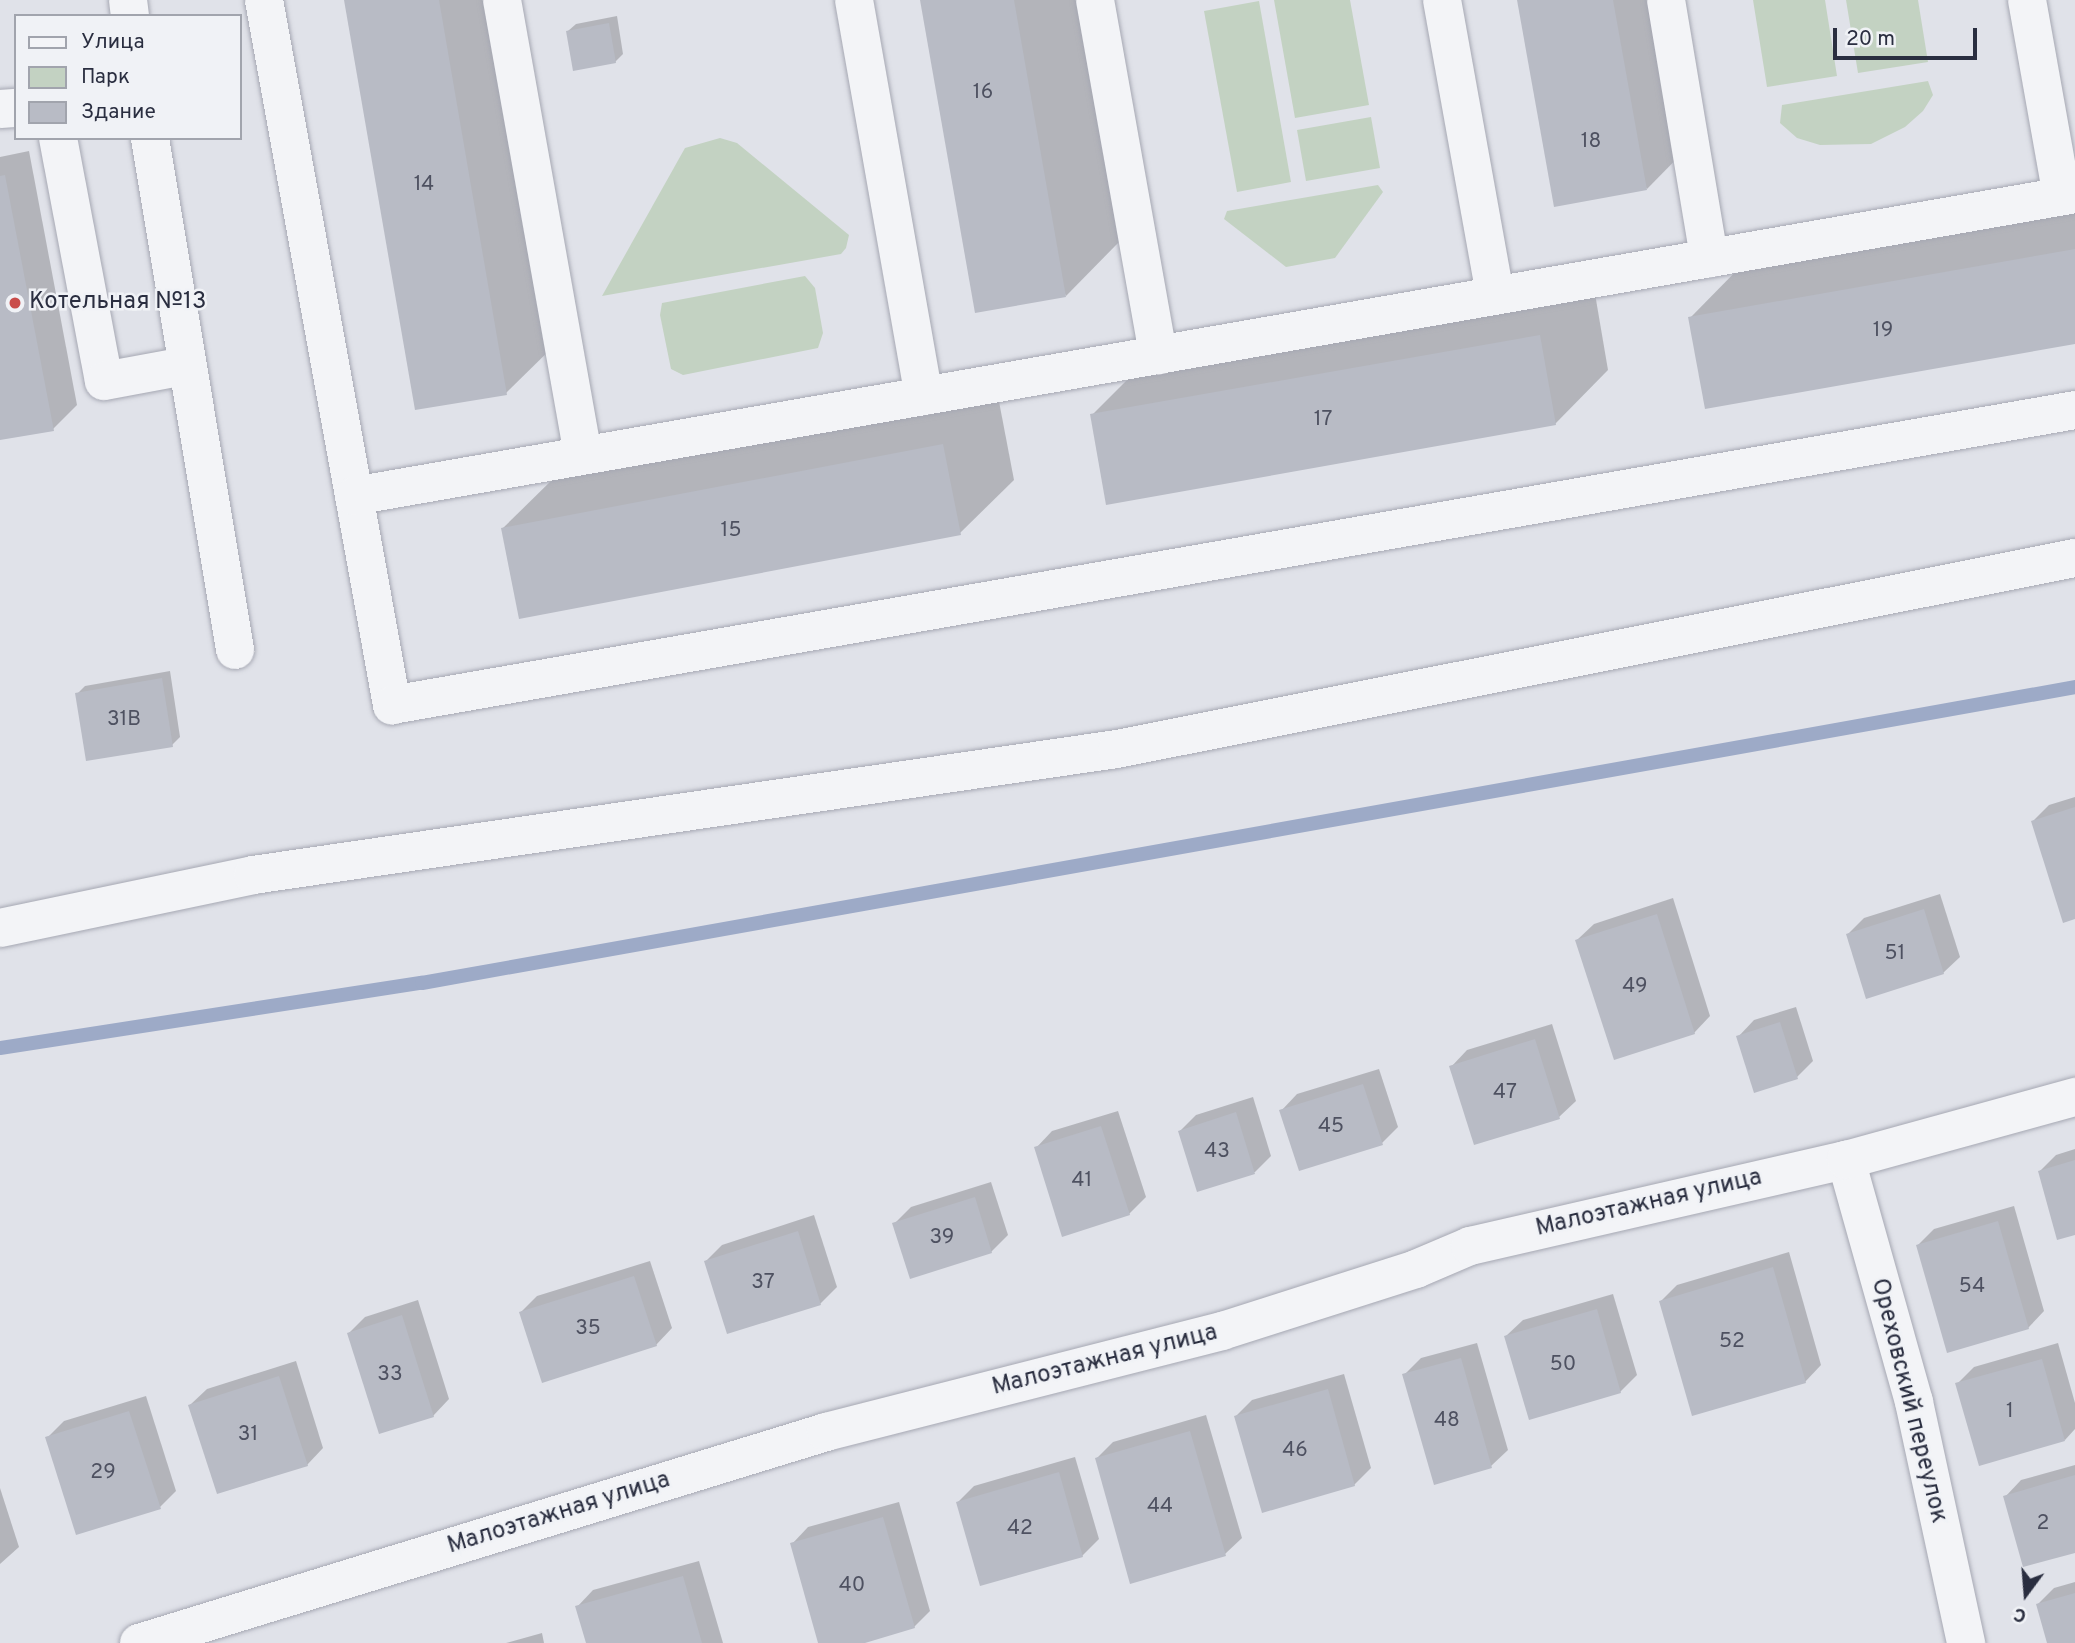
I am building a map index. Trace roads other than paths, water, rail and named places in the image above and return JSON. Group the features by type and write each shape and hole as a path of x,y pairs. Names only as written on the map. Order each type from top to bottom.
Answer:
{"street":[{"path":"264,0 392,705 2075,410"},
{"path":"502,0 583,455"},
{"path":"854,0 924,396"},
{"path":"1096,0 1158,355"},
{"path":"1443,0 1495,295"},
{"path":"1666,0 1709,258"},
{"path":"355,496 2068,195 2027,0"},
{"path":"58,140 104,381 185,366"},
{"path":"149,140 185,366 235,650"},
{"path":"0,928 253,875 1117,749 2075,558"},
{"name":"Малоэтажная улица","path":"139,1643 826,1432 1222,1331 1416,1269 1470,1246 1846,1160 2075,1097"},
{"name":"Ореховский переулок","path":"1846,1160 1914,1402 1966,1643"}],"waterway":[{"path":"0,1048 422,983 2075,687"}],"place":[{"name":"Котельная №13","path":"15,303"}]}
